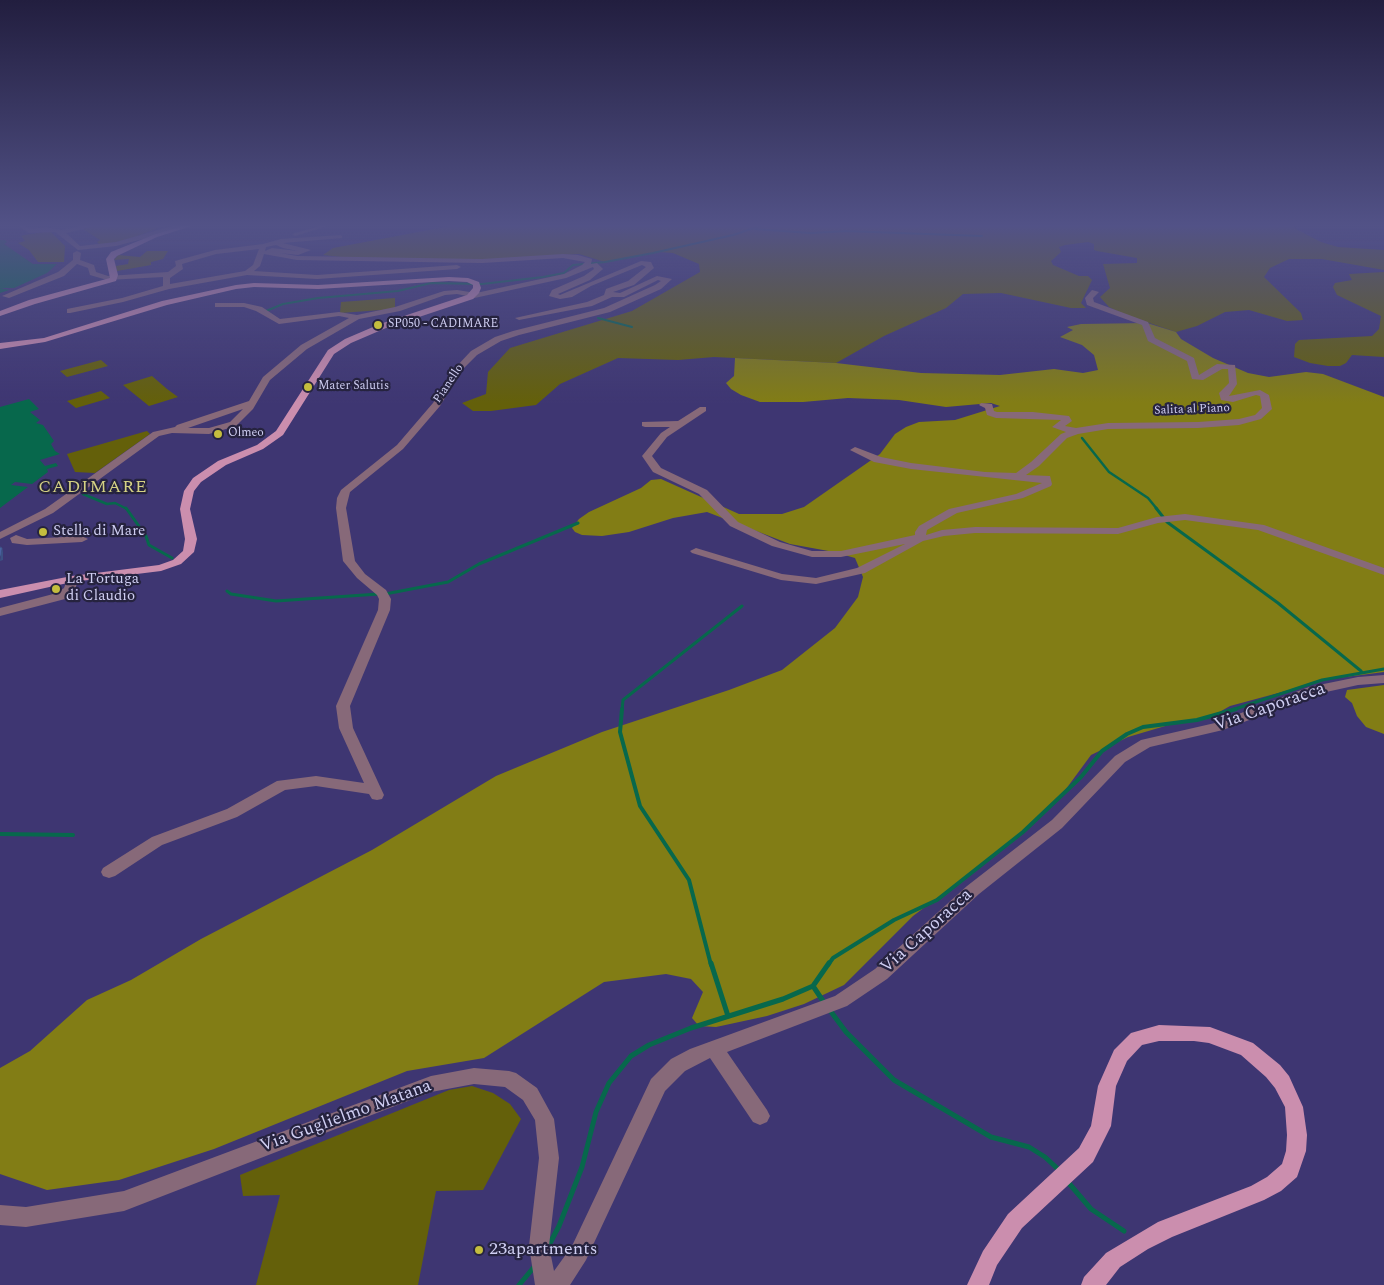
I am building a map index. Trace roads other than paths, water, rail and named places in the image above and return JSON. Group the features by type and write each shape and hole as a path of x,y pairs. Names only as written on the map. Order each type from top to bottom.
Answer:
{"main road":[{"path":"0,314 32,302 96,284"},
{"path":"0,346 45,340 165,303 236,287 254,285 318,287 364,284"},
{"path":"0,594 72,579 161,568 177,562 188,552 191,539 185,509 189,491 197,480 222,463 260,447 280,433 287,426 331,352 374,329 470,293 469,284"},
{"path":"978,1285 990,1258 1015,1221 1086,1155 1096,1140 1101,1126 1110,1077 1120,1056 1129,1045 1137,1040 1158,1034 1194,1033 1210,1035 1247,1049 1273,1070 1282,1082 1294,1107 1297,1135 1296,1151 1290,1170 1274,1184 1257,1193 1165,1229 1141,1242 1113,1260 1092,1285"}],"street":[{"path":"6,296 38,284"},
{"path":"116,284 119,289 132,297"},
{"path":"167,284 167,288"},
{"path":"70,311 189,284"},
{"path":"172,430 195,432 221,429 242,417 266,379 304,347 357,317 397,309 437,296 470,293 521,284"},
{"path":"573,284 555,292 553,296 569,295 588,284"},
{"path":"519,318 589,304 609,296 607,294 609,291 627,284"},
{"name":"Pianello","path":"609,296 620,295 644,284"},
{"name":"Pianello","path":"109,872 157,841 232,813 282,785 316,781 374,792 346,728 343,706 384,610 385,599 382,593 361,576 349,561 341,508 342,498 346,490 400,447 437,404 463,364 474,353 498,339 516,333 606,310 662,284"},
{"name":"Salita al Piano","path":"1020,476 1056,443 1076,431 1108,426 1198,426 1239,422 1258,417 1267,409 1264,395 1257,392 1233,399 1224,398 1224,393 1233,384 1232,367 1220,366 1200,378 1195,377 1191,360 1185,355 1150,339 1145,324 1090,303 1089,298 1096,292"},
{"path":"437,296 448,302"},
{"path":"218,305 244,305 258,309 279,322 339,314 357,317"},
{"path":"48,511 1,537 7,541 16,538 48,511 149,438 253,402"},
{"path":"984,405 989,406 990,413 996,414 1061,417 1067,419 1067,421 1057,427 1076,431"},
{"path":"703,410 664,435 649,450 647,456 652,464 662,473 703,492 734,524 762,538 801,552 830,555 921,537 929,538 942,533 975,530 1118,531 1158,520 1185,517 1260,527 1384,572"},
{"path":"645,424 680,424"},
{"path":"696,550 767,574 816,580 861,571 921,537 923,528 947,513 1030,493 1048,482 1046,478 985,475 911,466 878,460 854,450"},
{"path":"16,538 16,541 27,542 82,539"},
{"path":"0,612 61,596 68,590 72,579"},
{"name":"Via Caporacca","path":"557,1285 579,1253 658,1085 678,1065 714,1048 842,1000 881,974 973,890 1057,824 1120,759 1146,743 1218,727 1314,690 1358,680 1384,679"},
{"path":"714,1048 760,1116"},
{"name":"Via Guglielmo Matana","path":"0,1215 26,1217 124,1201 430,1084 474,1076 509,1079 530,1094 544,1119 549,1158 539,1246 546,1285"}],"waterway":[{"path":"266,311 283,304 318,298 398,291 427,284"},
{"path":"598,318 632,327"},
{"path":"1082,438 1109,472 1148,498 1157,509"},
{"path":"83,494 107,504 115,503 127,509"},
{"path":"1156,508 1167,522 1278,603 1361,671"},
{"path":"127,509 146,536 149,545 172,558"},
{"path":"385,594 448,582 479,564 578,523"},
{"path":"227,591 231,594 276,601 379,594"},
{"path":"622,710 623,700 742,606"},
{"path":"1232,710 1322,680 1384,669"},
{"path":"622,709 620,732 640,806 689,880 711,965"},
{"path":"828,965 833,958 894,920 937,900 1023,832 1081,777 1102,751 1127,734 1143,727 1197,720 1236,709"},
{"path":"0,834 73,835"},
{"path":"711,963 728,1016"},
{"path":"813,986 829,963"},
{"path":"548,1247 559,1226 582,1167 596,1112 609,1083 631,1056 649,1045 691,1028 783,999 813,986"},
{"path":"813,986 825,1004"},
{"path":"829,1009 846,1032 894,1080 991,1137 1029,1147 1045,1157 1059,1170"},
{"path":"1067,1181 1091,1209 1124,1231"},
{"path":"519,1285 534,1267"}],"place":[{"name":"SP050 - CADIMARE","path":"378,325"},
{"name":"Mater Salutis","path":"308,387"},
{"name":"Olmeo","path":"218,434"},
{"name":"Stella di Mare","path":"43,532"},
{"name":"La Tortuga di Claudio","path":"56,589"},
{"name":"23apartments","path":"479,1250"}],"district":[{"name":"CADIMARE","path":"93,488"}]}
